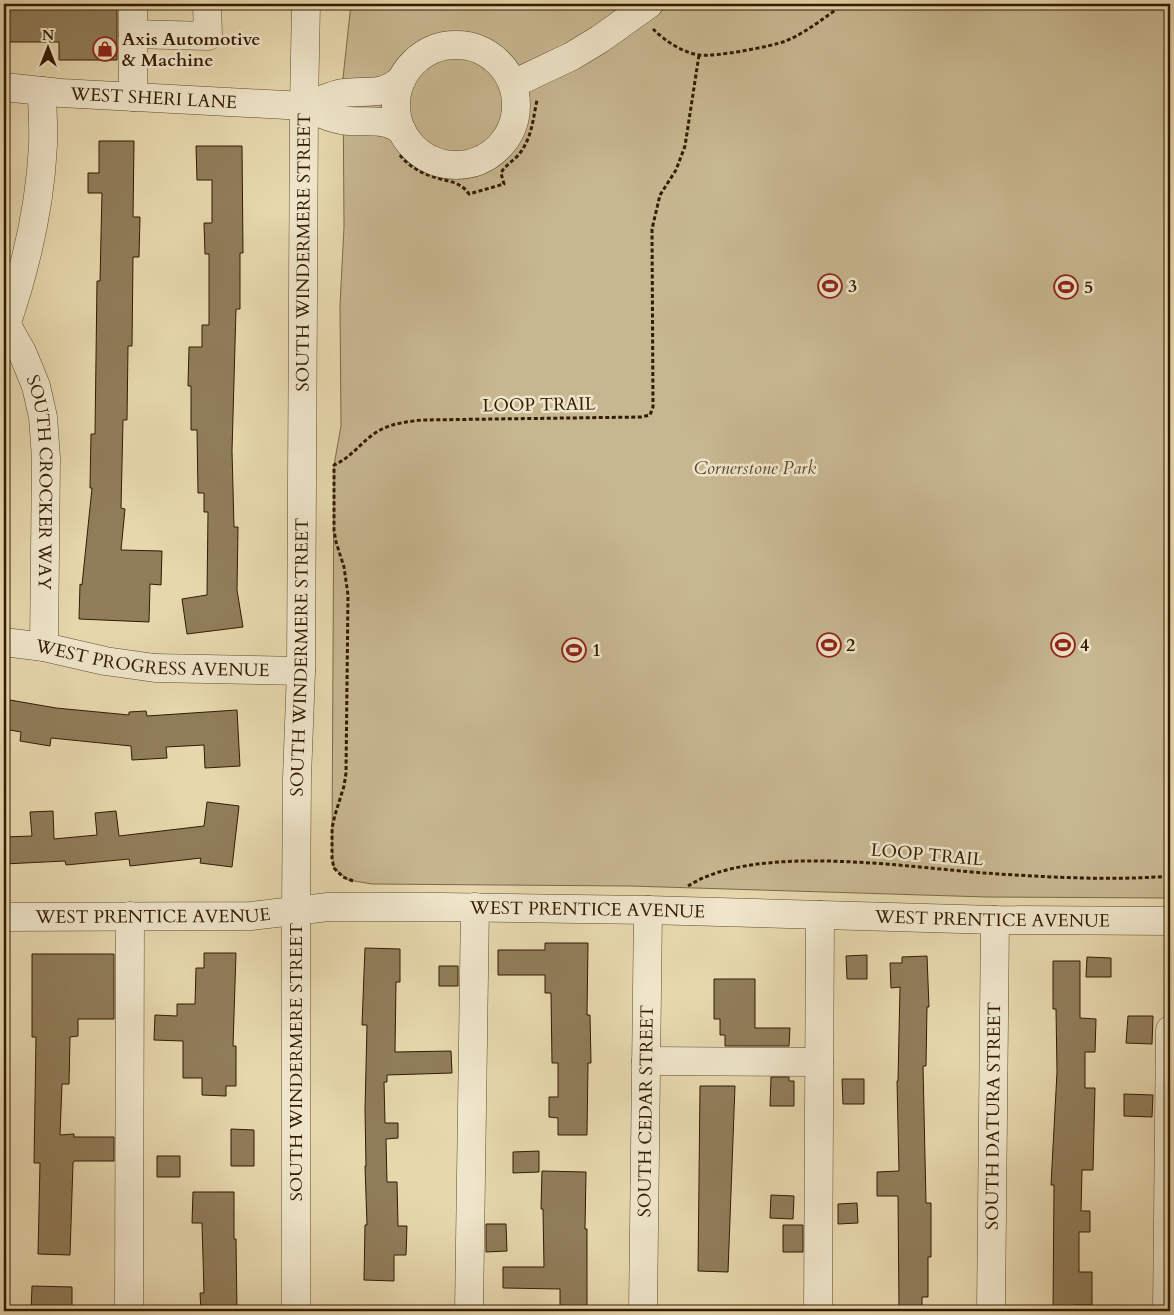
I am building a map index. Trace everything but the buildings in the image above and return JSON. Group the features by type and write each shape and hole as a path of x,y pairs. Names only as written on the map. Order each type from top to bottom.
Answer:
{"street":[{"path":"133,4 133,97"},
{"path":"133,34 208,36 208,4"},
{"name":"SOUTH WINDERMERE STREET","path":"296,1311 296,911 301,671 306,4"},
{"path":"513,84 572,56 648,14"},
{"path":"304,106 337,120 348,122 388,122 395,124 399,140 433,160 453,165 475,162 495,151 509,134 515,116 516,104 513,84 507,73 489,55 468,46 445,46 424,55 408,70 402,79 397,99 399,140"},
{"path":"304,106 338,94 387,90 402,79"},
{"name":"WEST SHERI LANE","path":"4,87 133,97 304,106"},
{"path":"5,328 29,250 38,203 43,145 42,91"},
{"name":"SOUTH CROCKER WAY","path":"5,328 22,352 36,386 43,417 46,458 44,647"},
{"name":"WEST PROGRESS AVENUE","path":"4,642 44,647 105,661 155,668 301,671"},
{"name":"WEST PRENTICE AVENUE","path":"4,917 251,916 328,907 475,907 995,920 1170,921"},
{"path":"469,1311 475,907"},
{"name":"SOUTH CEDAR STREET","path":"643,1311 648,910"},
{"path":"818,1311 820,915"},
{"path":"129,1311 130,916"},
{"name":"SOUTH DATURA STREET","path":"991,1311 995,920"},
{"path":"1167,1311 1170,1030"},
{"path":"646,1061 819,1062"}],"path":[{"path":"648,14 657,33 680,48 699,55 752,49 786,40 804,31 844,4"},
{"name":"LOOP TRAIL","path":"343,877 334,868 332,859 332,828 346,773 348,595 344,566 334,530 334,465 349,457 369,437 380,430 403,422 422,420 640,417 650,415 653,407 652,229 660,195 676,170 684,146 699,55"},
{"path":"399,140 406,162 419,170 463,186 469,194 504,184 501,173 526,144 534,122 538,95"},
{"name":"LOOP TRAIL","path":"686,888 706,876 738,867 796,862 859,863 1033,876 1132,878 1170,876"}],"green space":[{"name":"Cornerstone Park","path":"351,4 1170,4 1170,898 987,897 630,886 372,884 348,880 334,868 332,850 334,465 341,426 340,305 344,227 343,78"}],"place":[{"name":"Axis Automotive & Machine","path":"105,49"},
{"name":"3","path":"830,286"},
{"name":"5","path":"1066,287"},
{"name":"2","path":"829,645"},
{"name":"4","path":"1063,645"},
{"name":"1","path":"574,650"}]}
